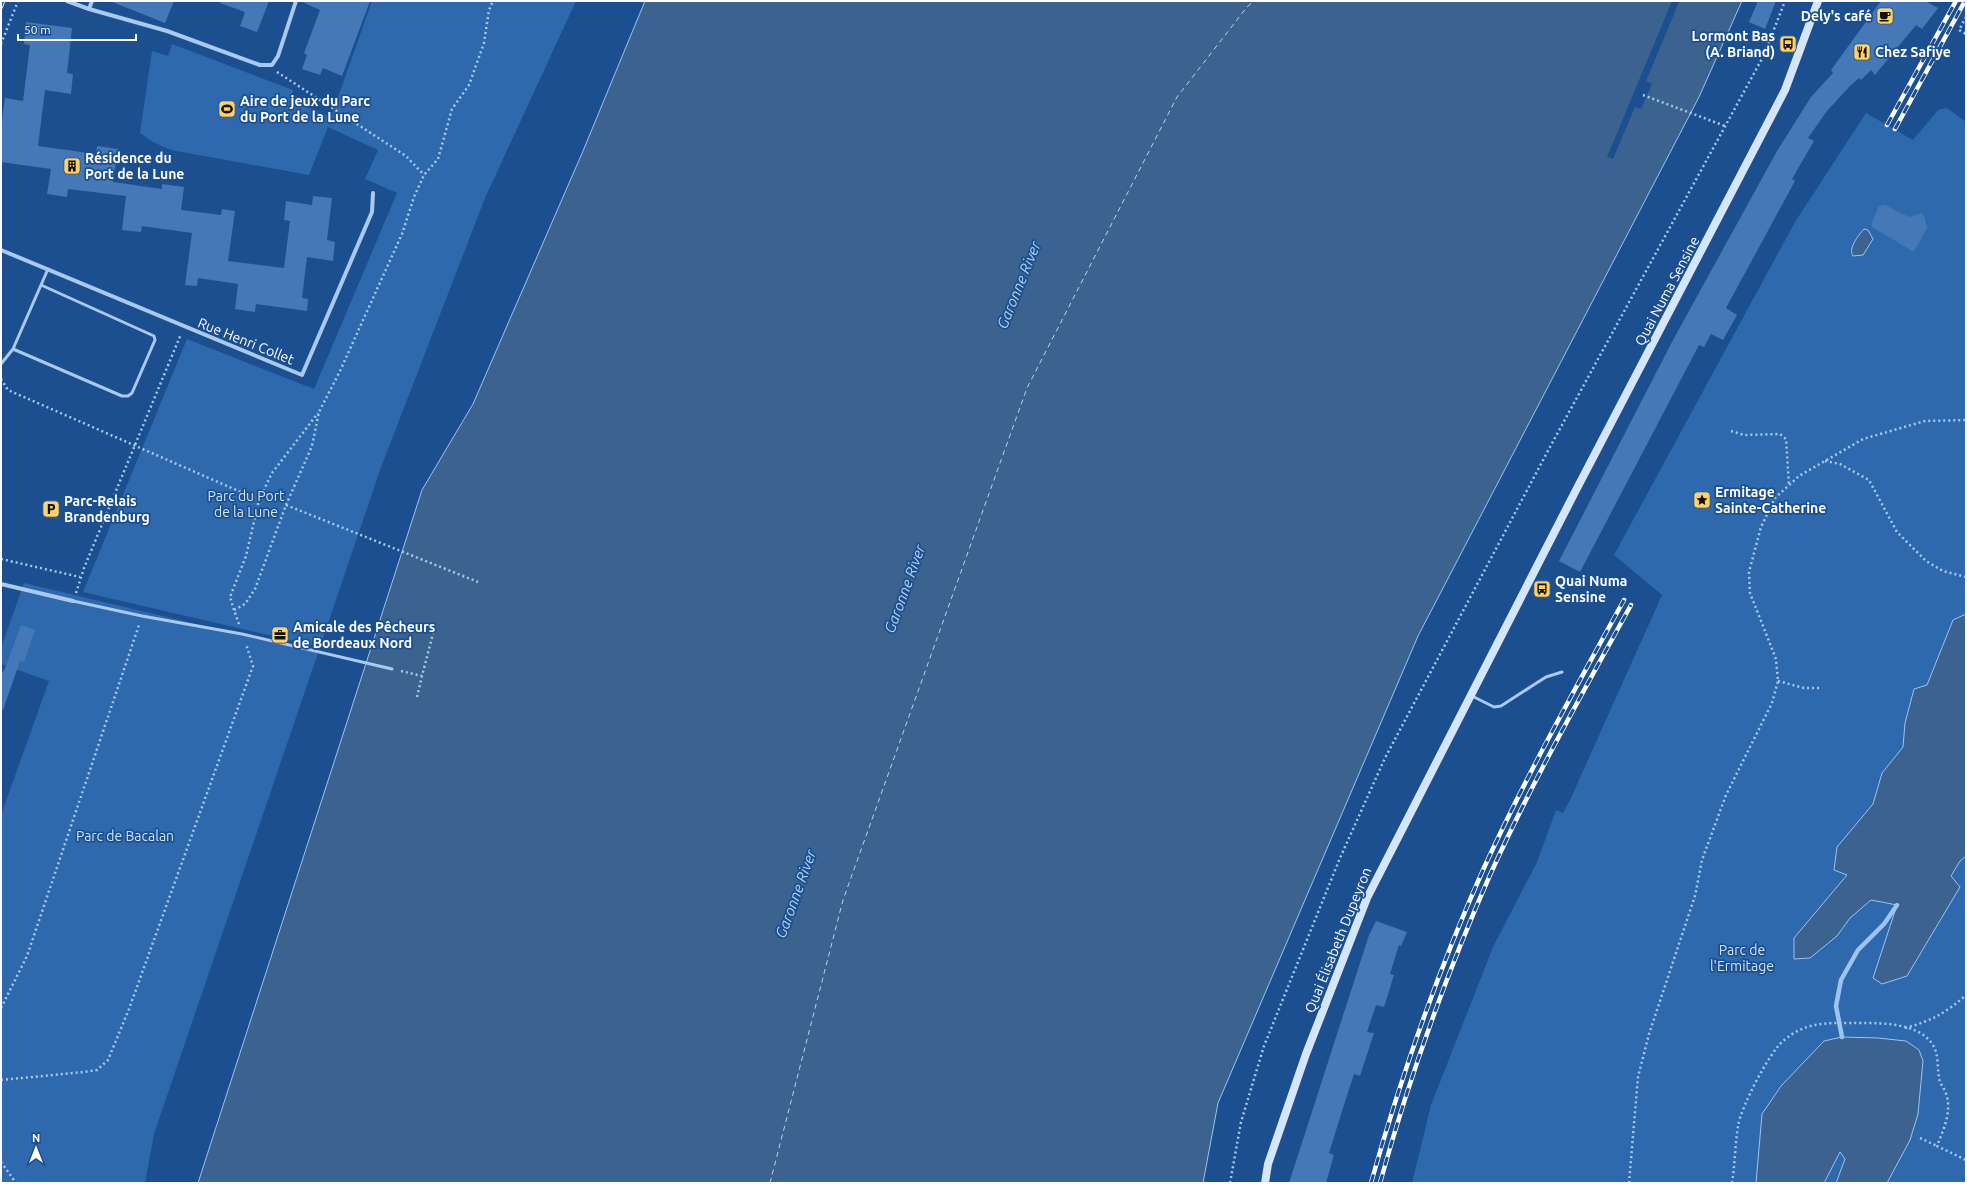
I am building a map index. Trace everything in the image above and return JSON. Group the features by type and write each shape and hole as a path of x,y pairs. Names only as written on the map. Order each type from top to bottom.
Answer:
{"main road":[{"name":"Quai Numa Sensine","path":"1471,695 1782,97 1818,1"},
{"name":"Quai Élisabeth Dupeyron","path":"1265,1183 1268,1164 1306,1054 1367,898 1471,695"}],"street":[{"path":"68,1 89,9 167,31 260,65 272,65 278,56 296,1"},
{"path":"89,9 92,1"},
{"name":"Rue Henri Collet","path":"1,250 302,375 372,212 373,193"},
{"path":"1,585 73,601"}],"lane":[{"path":"1,364 13,349 48,269"},
{"path":"13,349 122,396 128,396 132,393 155,340 151,334 41,285"},
{"path":"73,601 142,616 242,634 392,669"},
{"path":"1471,695 1494,707 1502,706 1546,677 1562,672"}],"path":[{"path":"1,44 18,1"},
{"path":"1,1080 97,1070 108,1060 129,1008 253,666 230,597 246,556 259,500 272,474 319,412 340,371 402,234 414,198 424,175 438,159 452,110 469,85 484,43 489,10 493,1"},
{"path":"1230,1183 1241,1122 1264,1046 1340,858 1385,758 1550,447 1764,55 1785,1"},
{"path":"1966,17 1959,30 1966,34"},
{"path":"272,65 278,73 406,156 424,175"},
{"path":"1643,95 1710,122 1725,126"},
{"path":"73,601 80,577 184,327"},
{"path":"1,379 8,390 134,447 259,500"},
{"path":"234,610 245,604 255,589 286,505 312,446 319,412"},
{"path":"1629,1183 1638,1077 1649,1034 1695,896 1702,860 1726,795 1772,703 1778,681 1776,659 1750,593 1749,572 1761,527 1775,498 1799,476 1863,439 1925,421 1966,420"},
{"path":"1731,431 1744,435 1780,434 1786,439 1789,485"},
{"path":"1825,461 1840,464 1869,480 1897,532 1926,561 1943,571 1966,577"},
{"path":"286,505 478,582"},
{"path":"1,559 80,577"},
{"path":"1,1008 27,956 142,616"},
{"path":"417,697 435,626"},
{"path":"392,669 422,676"},
{"path":"1778,681 1804,688 1821,688"},
{"path":"1905,1028 1925,1023 1948,1012 1966,995"},
{"path":"1732,1183 1738,1124 1756,1080 1783,1041 1804,1028 1815,1024 1891,1024 1920,1033 1928,1039 1934,1046 1939,1063 1938,1077 1940,1084 1945,1090 1948,1104 1948,1117 1937,1146"},
{"path":"1920,1138 1966,1160"},
{"path":"1,1162 16,1183"}],"green space":[{"name":"Parc du Port de la Lune","path":"372,1 576,1 485,198 380,470 320,647 83,592 187,339 314,389 397,193 365,179 378,150 328,127 309,175 171,150 153,142 140,133 152,51 168,56 172,44 293,90 290,100 331,117"},
{"name":"Parc de l'Ermitage","path":"1947,108 1966,122 1966,1183 1412,1183 1431,1105 1493,947 1537,862 1556,810 1563,813 1570,800 1662,595 1614,555 1795,222 1866,113 1913,140 1938,110"},
{"name":"Parc de Bacalan","path":"24,583 318,653 154,1134 145,1183 1,1183 1,815 49,681 1,664 1,648"}],"water":[{"name":"Garonne River","path":"645,1 1742,1 1699,97 1418,636 1218,1103 1203,1183 198,1183 422,490 473,404 583,151"},
{"path":"1864,229 1868,230 1873,239 1863,255 1853,256 1853,246"},
{"path":"1966,614 1966,856 1960,861 1951,876 1960,887 1907,976 1882,984 1873,978 1897,905 1871,900 1850,918 1837,936 1810,958 1794,959 1794,938 1847,875 1834,870 1837,847 1873,804 1882,773 1903,747 1905,723 1914,689 1927,685 1953,620"},
{"path":"1842,1037 1878,1038 1906,1041 1919,1050 1923,1061 1918,1114 1910,1140 1887,1183 1836,1183 1845,1159 1840,1152 1824,1183 1756,1183 1762,1114 1781,1086 1824,1041"}],"pier":[{"path":"1672,1 1679,2 1646,81 1652,84 1641,109 1635,107 1613,159 1607,157"}],"building":[{"path":"110,1 174,1 165,23"},
{"path":"221,1 269,1 257,32 240,26 245,12 220,3"},
{"path":"300,1 370,1 342,76 323,68 320,75 302,69 307,55 304,53 320,10"},
{"path":"1758,1 1776,1 1765,29 1749,22"},
{"path":"1881,1 1925,1 1938,8 1922,29 1916,25 1875,75 1871,70 1861,80 1859,78 1849,87 1827,111 1808,138 1814,141 1792,179 1795,181 1726,308 1737,315 1723,340 1711,334 1704,347 1699,345 1580,572 1559,561 1673,340 1777,151 1811,97 1833,73 1831,70"},
{"name":"Résidence du Port de la Lune","path":"26,22 72,28 67,73 73,74 71,94 45,90 38,146 96,154 97,146 118,149 113,182 162,189 162,184 184,187 181,210 221,215 222,209 235,211 228,261 284,268 290,221 284,220 286,201 312,205 313,196 332,198 327,240 335,242 333,261 307,257 302,298 308,299 307,311 256,304 255,312 235,309 238,284 198,278 197,286 185,285 192,233 142,226 141,232 122,230 126,196 68,189 67,197 47,194 51,169 1,162 1,128 5,98 23,101 30,45 24,44"},
{"path":"1885,205 1909,217 1922,213 1925,218 1926,225 1928,226 1914,252 1872,227 1872,222 1879,206"},
{"path":"21,625 35,630 24,662 20,661 3,710 1,710 1,671 3,672 6,666"},
{"path":"1376,921 1407,932 1401,946 1399,945 1390,974 1394,975 1384,1007 1376,1005 1367,1032 1374,1033 1360,1076 1354,1074 1343,1108 1329,1153 1334,1155 1326,1183 1289,1183 1369,935"}],"waterway":[{"path":"1842,1037 1836,1006 1841,980 1858,950 1884,924 1897,905"}],"ferry route":[{"path":"770,1183 843,900 1027,388 1177,97 1247,7 1254,1"}],"tram line":[{"path":"1,11 5,1"}],"railway":[{"path":"1887,125 1956,1"},
{"path":"1895,129 1965,1"},
{"path":"1371,1183 1421,1024 1466,908 1499,836 1533,768 1624,600"},
{"path":"1380,1183 1403,1105 1429,1027 1458,951 1490,875 1540,772 1631,605"}],"place":[{"name":"Dely's café","path":"1885,16"},
{"name":"Lormont Bas (A. Briand)","path":"1788,44"},
{"name":"Chez Safiye","path":"1862,52"},
{"name":"Aire de jeux du Parc du Port de la Lune","path":"227,109"},
{"name":"Résidence du Port de la Lune","path":"72,166"},
{"name":"Ermitage Sainte-Catherine","path":"1702,500"},
{"name":"Parc-Relais Brandenburg","path":"51,509"},
{"name":"Quai Numa Sensine","path":"1542,589"},
{"name":"Amicale des Pêcheurs de Bordeaux Nord","path":"280,635"}]}
